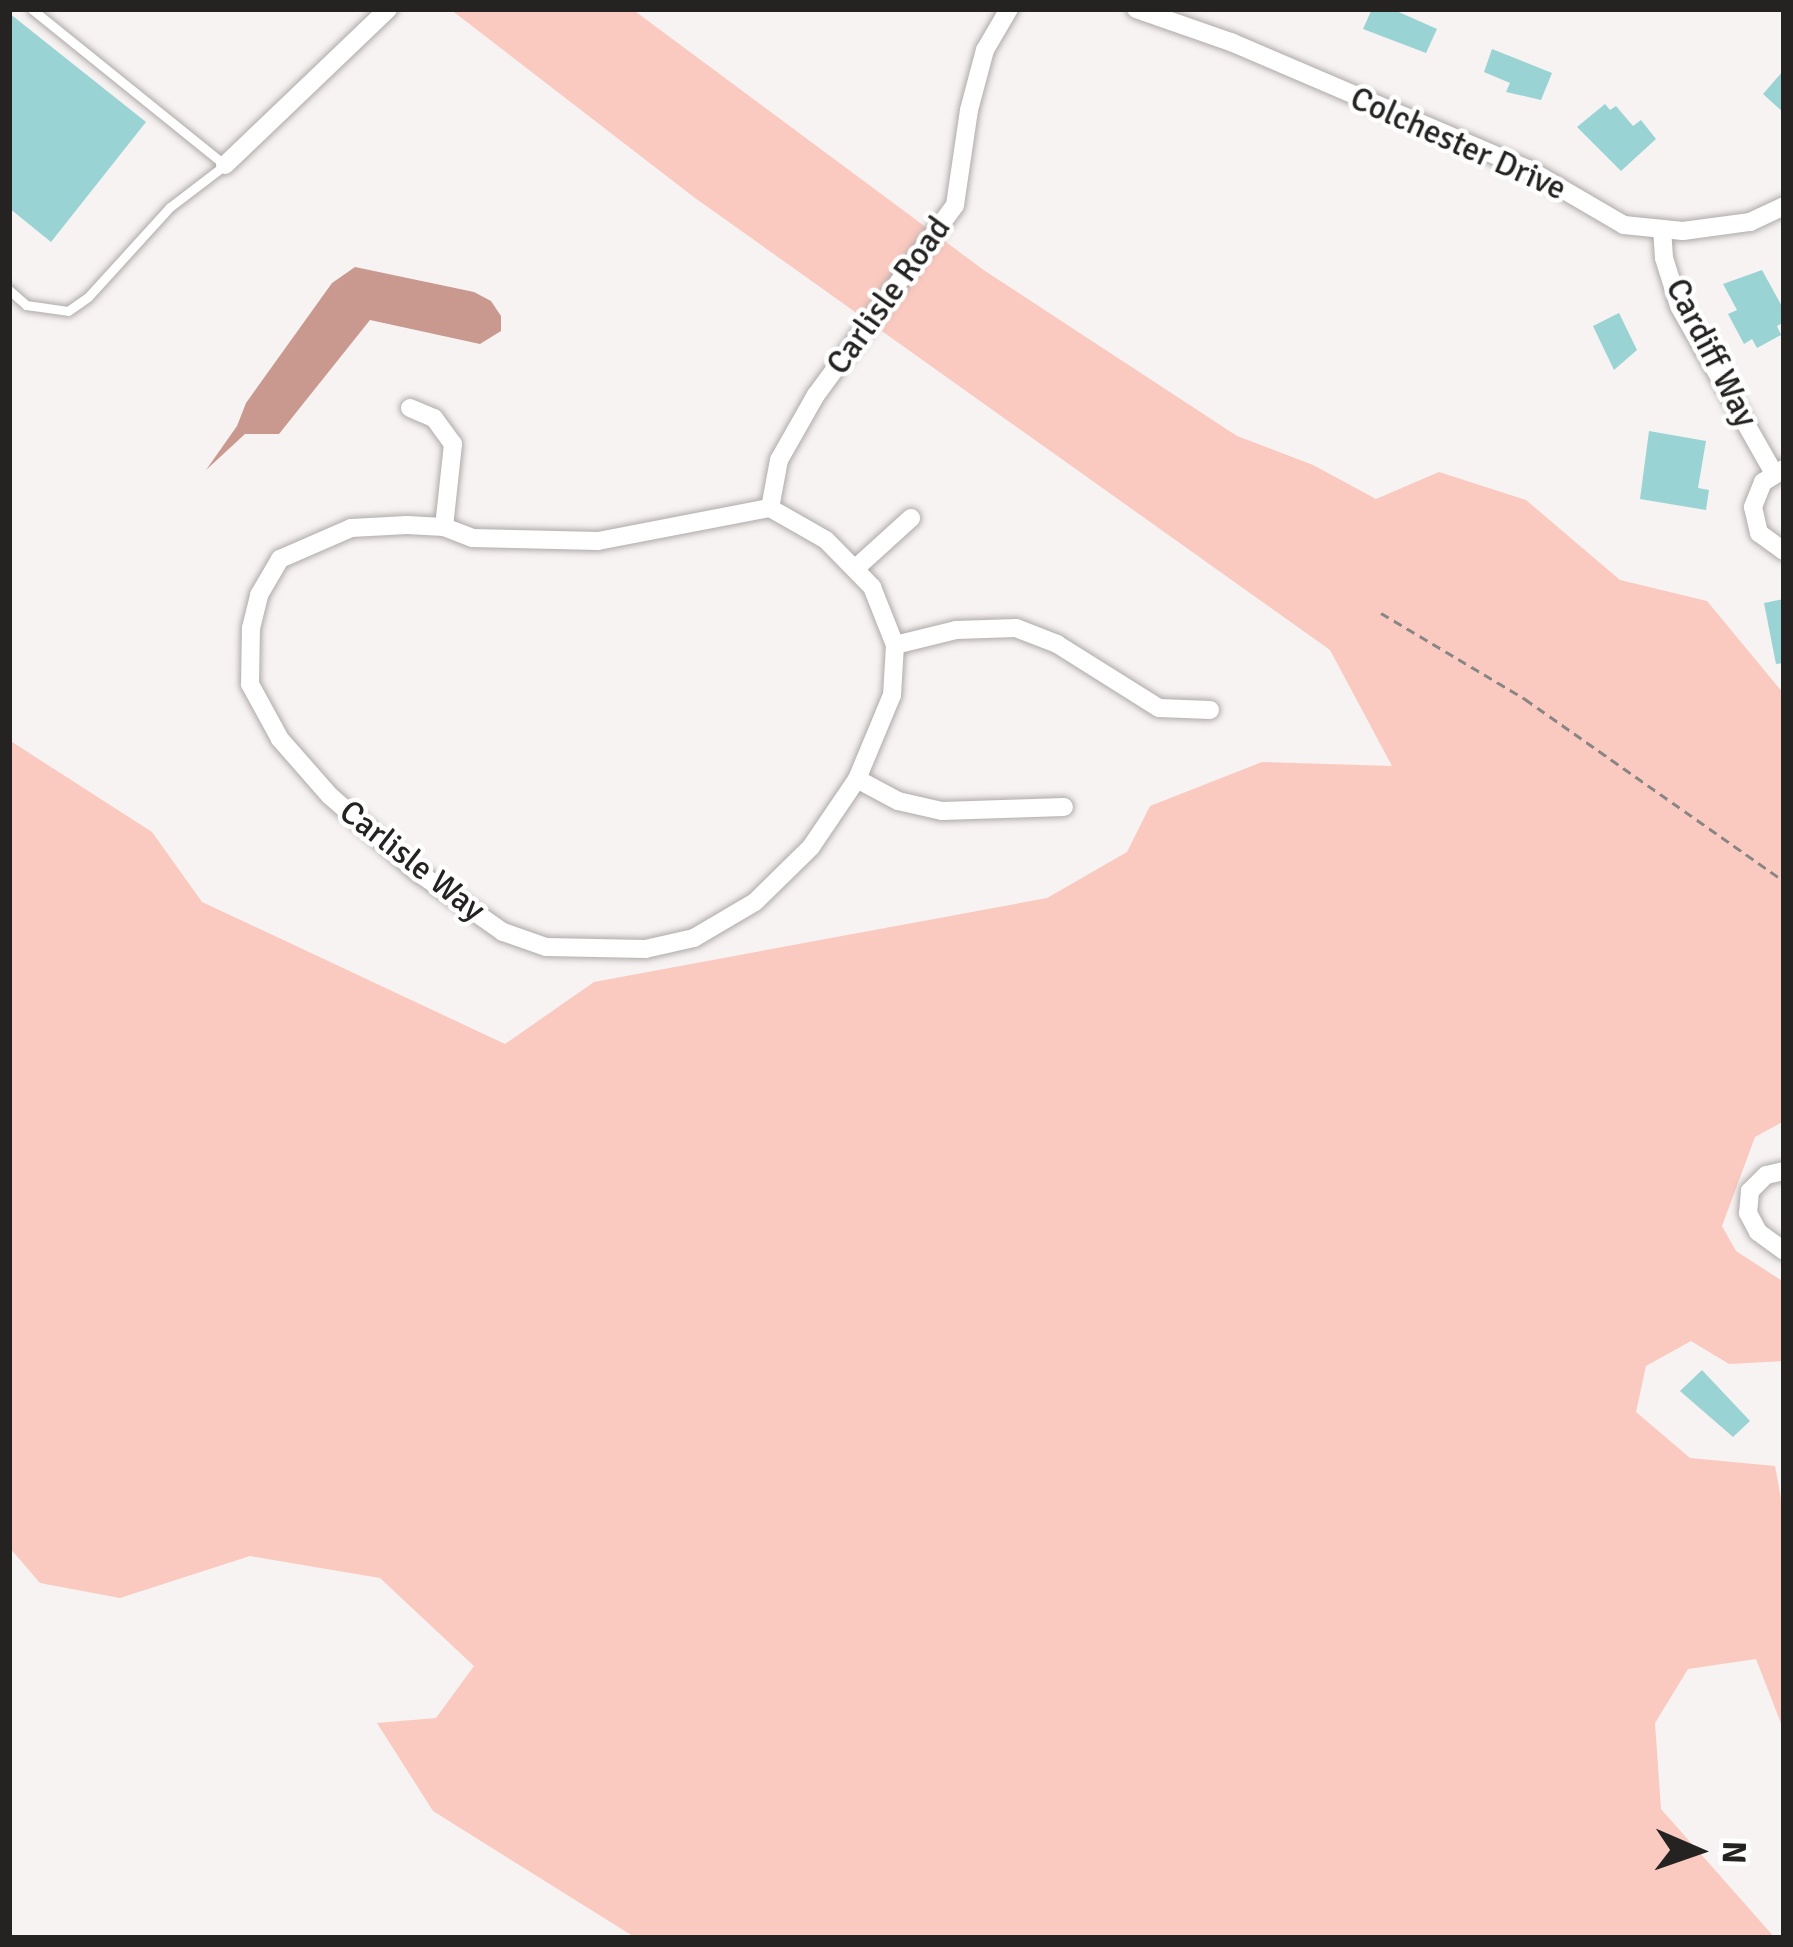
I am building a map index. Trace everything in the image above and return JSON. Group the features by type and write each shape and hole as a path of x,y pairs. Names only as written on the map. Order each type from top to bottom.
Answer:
{"street":[{"path":"225,165 388,9"},
{"name":"Carlisle Road","path":"770,508 778,460 816,394 955,205 969,110 985,50 1009,9"},
{"name":"Colchester Drive","path":"1136,9 1231,42 1528,169 1624,224 1683,232 1750,222 1784,206"},
{"name":"Cardiff Way","path":"1662,229 1664,258 1679,306 1779,471"},
{"path":"410,408 434,418 453,444 444,527"},
{"path":"1779,471 1756,493 1754,520 1768,543 1784,551"},
{"name":"Carlisle Way","path":"770,508 826,540 857,567 878,599 895,645 892,695 884,725 857,779 811,847 755,902 694,938 645,950 546,947 503,932 416,871 330,796 280,739 250,684 251,628 259,595 280,559 351,528 444,527 472,538 598,541 770,508"},
{"path":"857,567 911,518"},
{"path":"895,645 956,630 1016,628 1057,644 1159,708 1210,710"},
{"path":"857,779 898,801 942,811 1064,807"},
{"path":"1784,1171 1766,1174 1750,1192 1748,1213 1758,1232 1784,1251"}],"lane":[{"path":"9,290 26,304 68,311 88,297 170,207 225,165 32,9"}],"path":[{"path":"1382,614 1525,699 1784,881"}],"shaded area":[{"path":"450,9 632,9 985,271 1237,436 1313,465 1376,499 1439,472 1526,500 1620,580 1707,601 1784,694 1784,1121 1755,1137 1722,1226 1736,1251 1784,1282 1784,1361 1729,1364 1691,1341 1646,1366 1636,1412 1690,1458 1775,1466 1784,1515 1784,1731 1756,1659 1688,1669 1655,1723 1661,1809 1775,1938 636,1938 433,1811 377,1723 436,1718 474,1666 380,1578 250,1556 120,1598 40,1583 9,1547 9,740 152,832 202,902 505,1044 594,982 1047,898 1127,852 1150,806 1262,762 1392,766 1330,650 695,198"},
{"path":"355,267 474,292 491,301 501,316 501,331 480,344 370,320 279,434 245,434 206,470 237,426 246,403 332,283"}],"building":[{"path":"1372,9 1392,9 1437,29 1426,53 1363,29"},
{"path":"9,13 146,122 51,242 9,208"},
{"path":"1492,49 1552,73 1541,100 1506,92 1510,83 1484,72"},
{"path":"1784,70 1784,113 1763,94"},
{"path":"1605,104 1610,110 1616,106 1633,126 1641,120 1656,139 1621,171 1577,127"},
{"path":"1762,270 1784,310 1784,322 1777,326 1781,335 1757,348 1752,339 1744,344 1728,314 1737,310 1723,284"},
{"path":"1619,313 1637,350 1614,370 1593,326"},
{"path":"1649,431 1706,441 1698,488 1709,490 1706,510 1640,499"},
{"path":"1784,599 1784,663 1776,664 1764,603"},
{"path":"1702,1370 1750,1421 1733,1437 1680,1391"}]}
